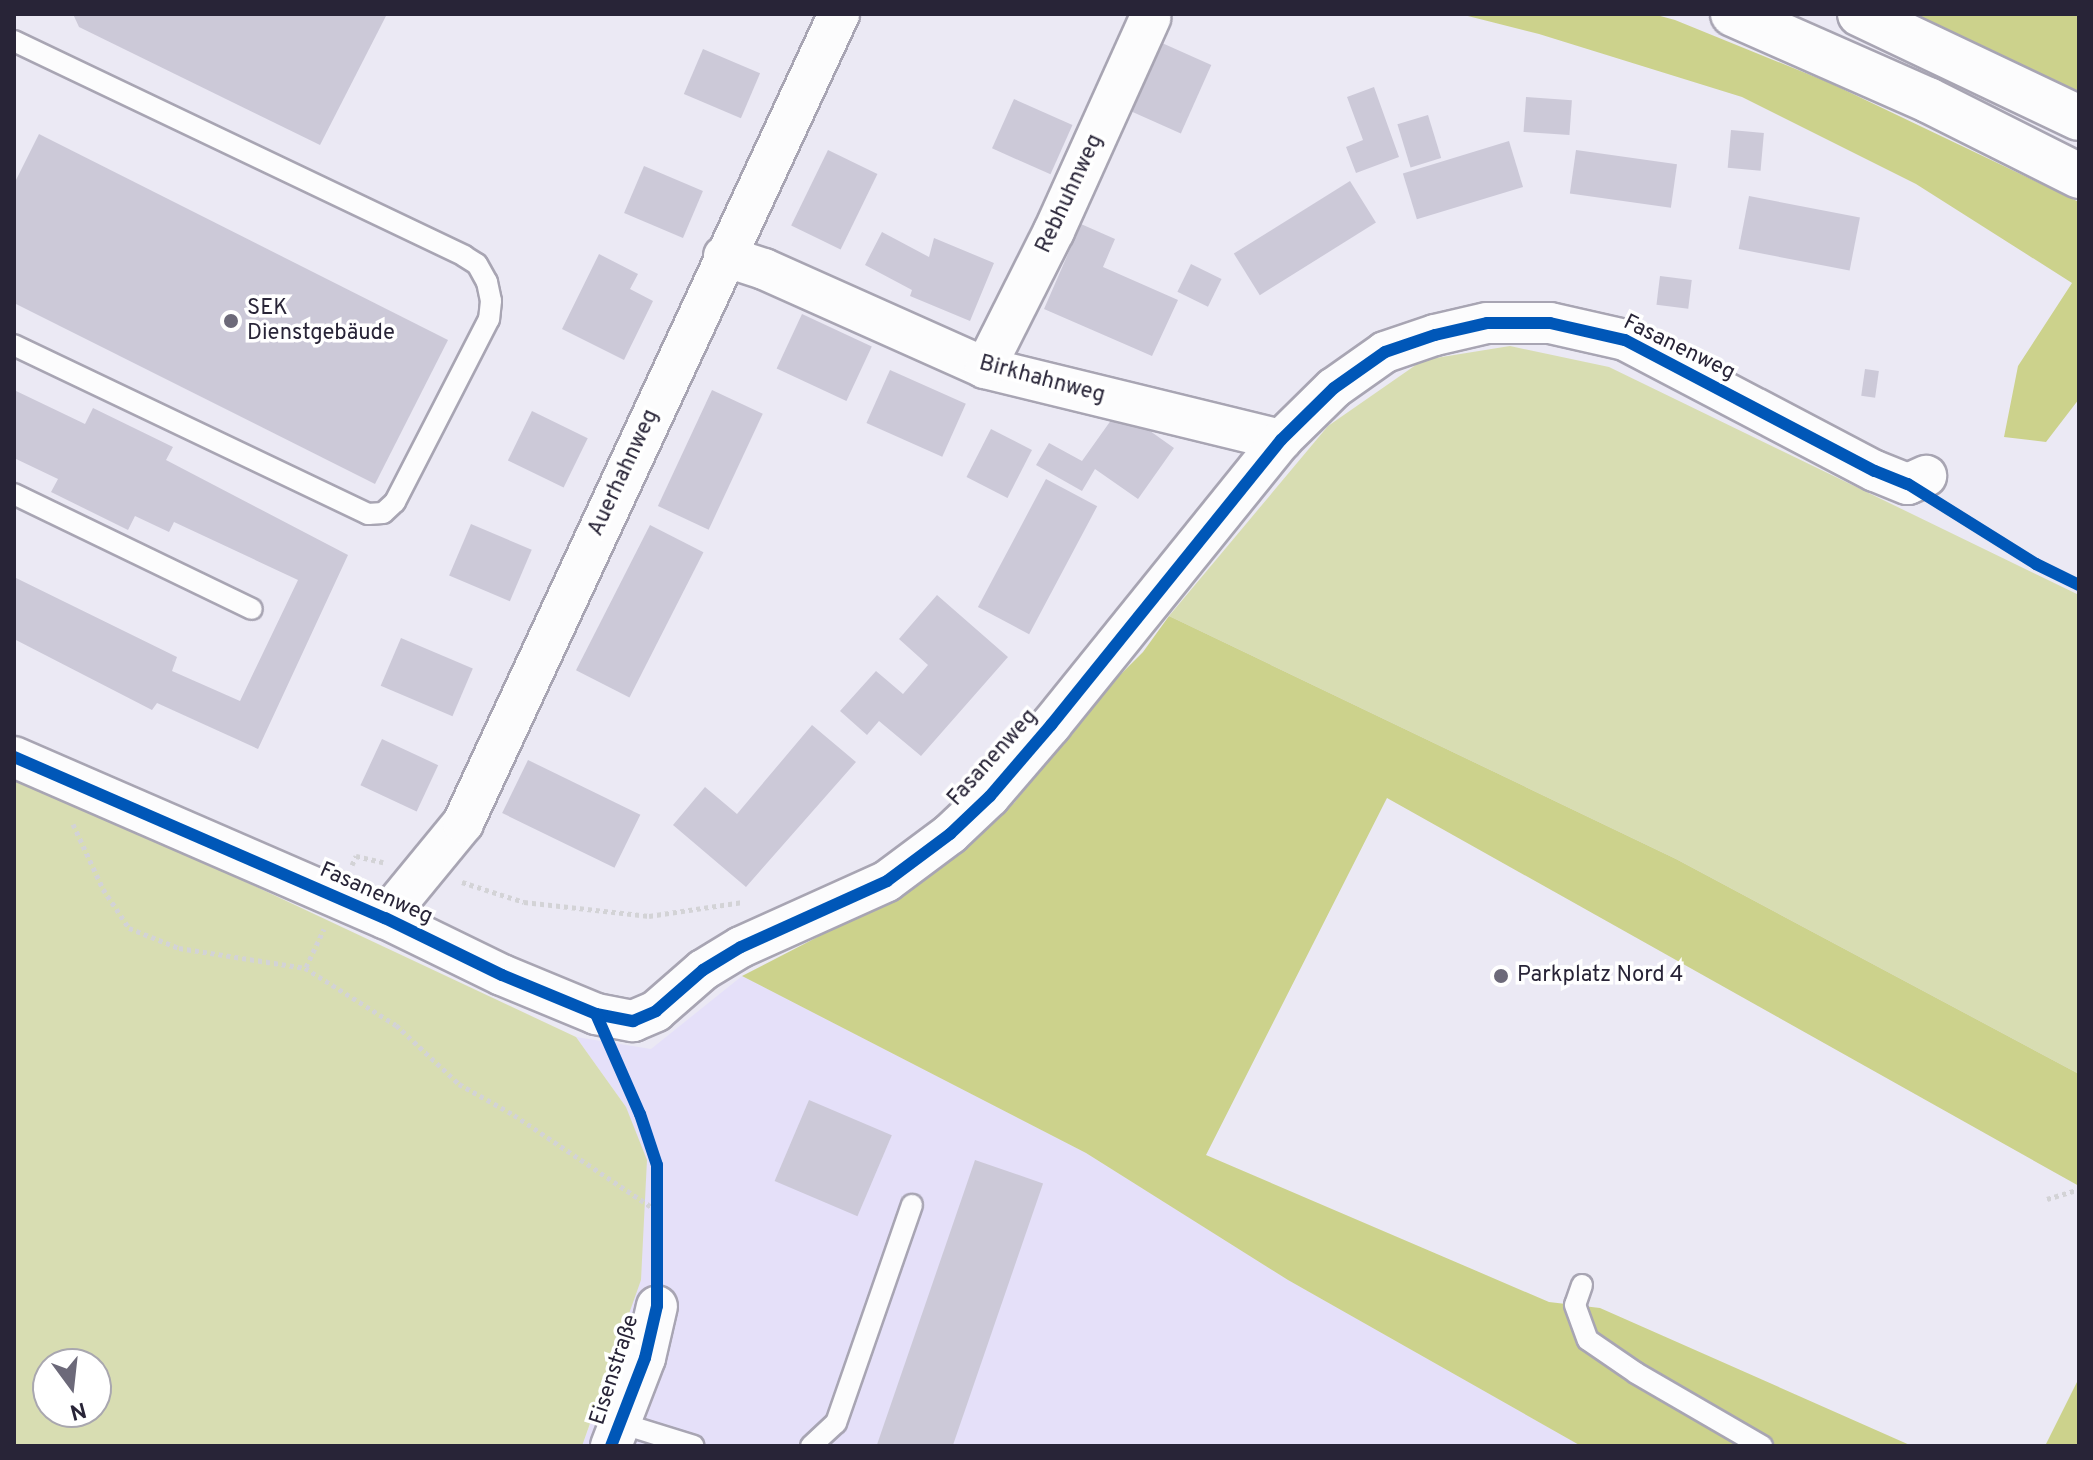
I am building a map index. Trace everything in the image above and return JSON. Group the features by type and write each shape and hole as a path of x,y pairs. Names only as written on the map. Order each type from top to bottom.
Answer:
{"main road":[{"path":"1733,14 1928,100 2079,176"},
{"path":"1860,14 2079,118"}],"street":[{"name":"Auerhahnweg","path":"385,918 463,823 839,14"},
{"name":"Rebhuhnweg","path":"985,368 1054,231 1150,18"},
{"name":"Birkhahnweg","path":"724,256 764,269 985,368 1281,440"},
{"name":"Fasanenweg","path":"14,757 385,918 502,975 596,1014 633,1021 656,1011 716,962 887,881 950,834 990,796 1051,725 1281,440 1334,388 1385,352 1435,335 1487,323 1550,323 1625,340 1875,471 1908,484 1926,476"},
{"name":"Eisenstraße","path":"616,1434 645,1358 657,1306"}],"lane":[{"path":"14,41 464,256 477,264 487,282 491,301 489,319 395,502 383,513 368,514 14,345"},
{"path":"14,494 252,609"},
{"path":"811,1446 836,1423 912,1205"},
{"path":"1582,1285 1575,1305 1588,1340 1626,1367 1762,1446"},
{"path":"616,1434 694,1446"}],"path":[{"path":"50,774 103,889 129,928 179,948 305,968 396,1025 459,1084 514,1115 656,1210"},
{"path":"424,870 524,902 649,916 747,902"},
{"path":"596,1014 640,1114 657,1165 657,1306"},
{"path":"2047,1199 2079,1189"}],"shaded area":[{"path":"742,976 1086,1153 1288,1280 1581,1446 582,1446 611,1369 626,1107 576,1037 651,1049"}],"green space":[{"path":"1460,14 1653,14 1675,20 1830,83 2079,202 2079,399 2046,442 2004,437 2018,366 2072,283 1916,184 1742,97 1539,34"},
{"path":"1913,14 2079,14 2079,95"},
{"path":"1510,346 1609,367 2079,595 2079,1074 1676,859 1169,616 1328,426 1423,360"},
{"path":"1169,616 1676,859 2079,1074 2079,1186 1387,798 1206,1155 1549,1302 1600,1308 1912,1446 1581,1446 1288,1280 1086,1153 742,976 920,884 1014,803 1098,697 1143,652"},
{"path":"14,773 576,1037 626,1107 647,1160 641,1280 582,1446 14,1446"},
{"path":"2079,1378 2079,1446 2045,1446"}],"building":[{"path":"73,14 387,14 320,145 79,27"},
{"path":"1162,43 1211,65 1181,133 1131,112"},
{"path":"703,49 760,73 741,118 684,94"},
{"path":"1374,87 1399,157 1356,173 1346,147 1363,140 1347,97"},
{"path":"1526,97 1572,100 1569,135 1524,132"},
{"path":"1014,99 1072,125 1051,174 992,148"},
{"path":"1428,115 1441,158 1411,167 1397,124"},
{"path":"1731,130 1764,133 1761,171 1728,168"},
{"name":"SEK Dienstgebäude","path":"39,134 448,340 375,484 14,303 14,184"},
{"path":"1509,141 1523,187 1417,219 1403,173"},
{"path":"828,150 877,174 841,250 791,225"},
{"path":"1576,150 1677,164 1671,208 1570,194"},
{"path":"644,166 703,191 683,238 624,213"},
{"path":"1350,181 1376,223 1260,295 1234,254"},
{"path":"1749,196 1860,218 1850,271 1739,249"},
{"path":"1081,224 1115,239 1103,267 1178,300 1152,356 1044,309"},
{"path":"882,232 929,257 934,238 994,263 970,321 910,296 912,290 865,265"},
{"path":"599,254 638,274 630,289 653,301 624,360 562,329"},
{"path":"1191,264 1222,279 1208,307 1177,292"},
{"path":"1660,276 1692,280 1688,309 1656,305"},
{"path":"802,314 872,347 846,401 777,368"},
{"path":"1865,369 1879,371 1875,398 1861,396"},
{"path":"890,370 966,404 942,457 866,423"},
{"path":"14,390 85,424 93,408 173,447 166,460 348,555 258,749 157,703 152,710 14,639 14,577 177,657 172,671 240,701 298,580 174,522 169,532 135,516 128,530 51,492 58,479 14,458"},
{"path":"712,390 763,414 709,530 658,506"},
{"path":"1119,409 1174,448 1138,499 1095,469 1082,491 1036,465 1049,443 1082,461"},
{"path":"532,411 588,438 564,488 508,460"},
{"path":"991,429 1032,450 1007,498 966,477"},
{"path":"1046,479 1097,506 1029,634 978,607"},
{"path":"471,524 532,550 510,601 449,576"},
{"path":"650,525 703,552 629,697 576,670"},
{"path":"937,595 1008,657 921,756 879,721 867,735 840,711 876,671 903,694 928,665 899,639"},
{"path":"401,638 473,668 452,716 381,686"},
{"path":"812,725 856,762 746,887 673,825 705,787 737,814"},
{"path":"382,739 438,765 417,811 360,785"},
{"path":"528,760 640,815 614,868 502,813"},
{"path":"809,1100 892,1135 857,1216 775,1181"},
{"path":"975,1160 1043,1183 953,1446 877,1446"}],"cycle path":[{"path":"14,757 385,918 502,975 596,1014 633,1021 656,1011 703,970 741,947 887,881 950,834 990,796 1051,725 1281,440 1334,388 1385,352 1435,335 1487,323 1550,323 1625,340 1875,471 1908,484 2036,564 2079,585"},
{"path":"596,1014 640,1114 657,1165 657,1306 645,1358 611,1446"}],"place":[{"name":"SEK Dienstgebäude","path":"231,321"},
{"name":"Parkplatz Nord 4","path":"1501,976"}]}
